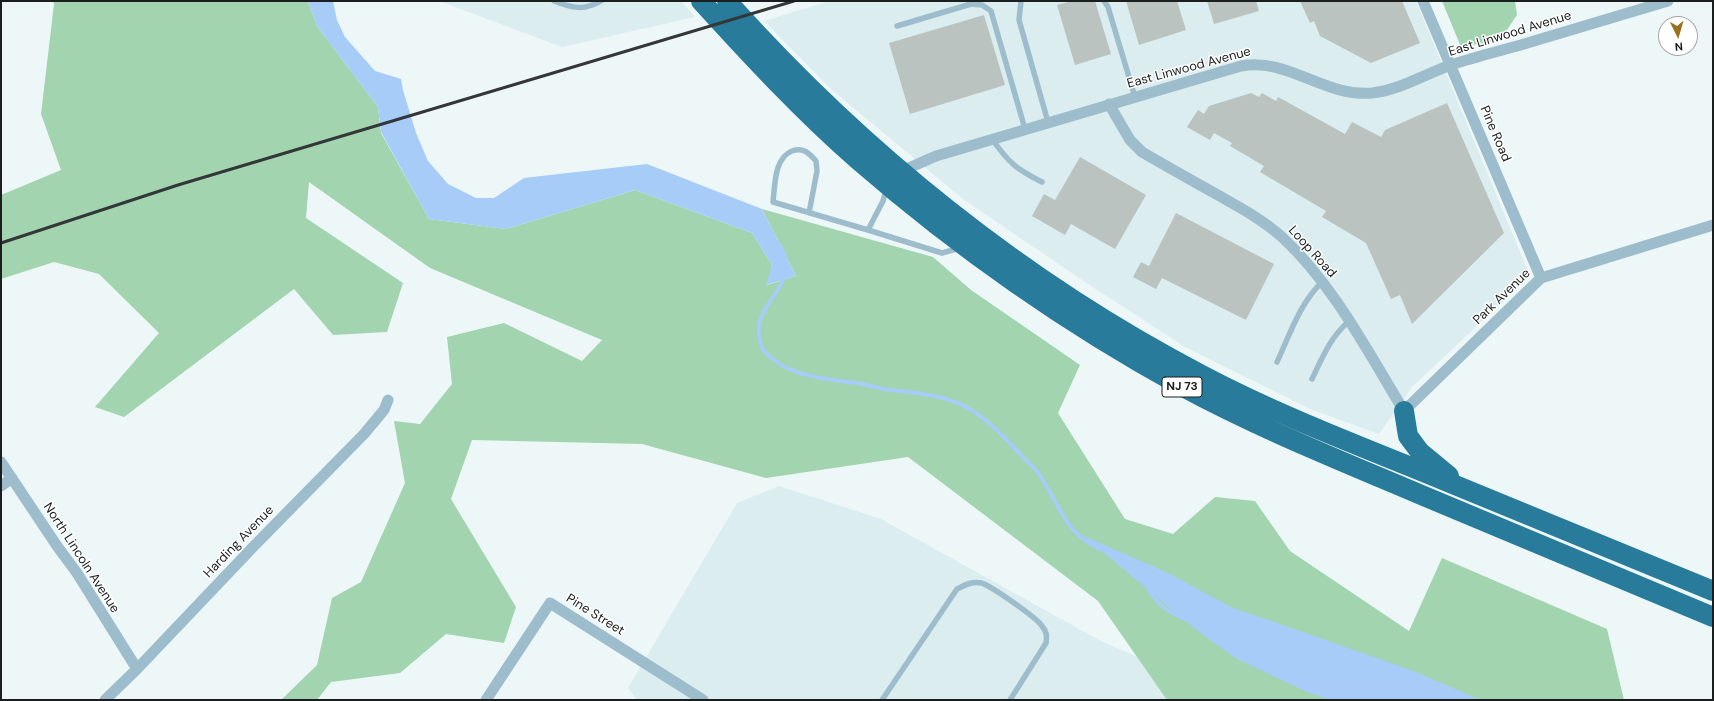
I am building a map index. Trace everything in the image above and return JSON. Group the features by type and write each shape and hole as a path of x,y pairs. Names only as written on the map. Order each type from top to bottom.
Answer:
{"highway":[{"name":"NJ 73","path":"701,1 729,32 794,98 856,158 964,247 1060,314 1103,341 1179,385 1228,410 1328,456 1713,617"},
{"name":"NJ 73","path":"726,1 843,120 954,215 1034,273 1104,319 1158,351 1220,384 1289,417 1713,591"},
{"path":"1404,411 1408,436 1420,452 1442,472 1483,497"}],"street":[{"name":"Pine Road","path":"1423,1 1542,278"},
{"name":"East Linwood Avenue","path":"902,171 927,159 992,139 1251,64 1278,67 1333,89 1363,93 1383,91 1396,88 1451,65 1668,1"},
{"name":"Loop Road","path":"1109,104 1136,147 1253,215 1267,225 1296,251 1322,282 1349,321 1404,411"},
{"name":"Park Avenue","path":"1404,411 1542,278 1713,225"},
{"name":"Harding Avenue","path":"105,700 137,669 254,546 364,434 384,410 388,400"},
{"name":"North Lincoln Avenue","path":"1,462 57,546 77,573 137,669"},
{"path":"1,486 12,478"},
{"name":"Pine Street","path":"486,700 550,603 703,700"}],"lane":[{"path":"554,1 580,9 589,7 601,1"},
{"path":"1021,1 1019,20 1048,122"},
{"path":"1104,1 1108,7 1135,97"},
{"path":"897,26 971,4 982,5 991,11 1026,129"},
{"path":"992,139 1004,157 1020,170 1042,182"},
{"path":"809,213 817,171 816,160 805,151 798,149 788,153 782,160 778,169 772,202 942,253 964,247"},
{"path":"868,230 883,201 888,185"},
{"path":"1277,362 1304,304 1311,292 1322,282"},
{"path":"1312,379 1329,343 1338,331 1349,321"},
{"path":"882,700 957,589 968,583 981,583 999,593 1042,624 1047,634 1046,643 1010,700"}],"shaded area":[{"path":"439,1 681,1 695,17 562,47"},
{"path":"829,1 1416,1 1530,276 1412,387 1379,434 1310,409 1185,347 1085,282 963,199 832,90 764,21"},
{"path":"779,486 881,519 1099,640 1223,695 1238,700 637,700 628,688 737,503"}],"green space":[{"path":"53,1 308,1 317,26 378,107 381,133 429,219 506,229 635,190 752,233 772,265 767,285 796,276 762,209 933,257 971,290 1080,365 1058,413 1125,519 1173,534 1215,497 1255,501 1290,551 1409,631 1442,558 1607,629 1624,700 1167,700 1098,601 908,457 766,478 642,444 472,440 451,499 516,607 504,643 446,634 400,673 331,682 317,700 281,700 317,665 332,598 361,582 405,483 394,421 420,424 452,384 447,337 504,323 582,361 602,340 430,268 309,182 306,218 403,283 387,332 333,335 294,289 124,417 95,407 159,333 99,274 54,262 1,279 1,195 61,170 41,114 54,4"},
{"path":"1442,1 1515,1 1517,15 1500,40 1461,47"}],"water":[{"path":"308,1 333,1 337,20 345,37 375,71 401,79 416,133 428,161 448,184 476,198 494,198 524,178 647,164 762,209 796,276 766,285 772,265 752,233 635,190 506,229 429,219 381,132 378,107 317,26"},
{"path":"1084,536 1168,573 1231,607 1411,670 1481,700 1331,700 1309,693 1235,658 1195,629"}],"building":[{"path":"1072,1 1095,1 1111,54 1075,65 1057,5"},
{"path":"1126,1 1177,1 1186,30 1139,45"},
{"path":"1207,1 1256,1 1259,11 1214,24"},
{"path":"1300,1 1402,1 1420,43 1371,63 1320,36 1314,21 1310,23"},
{"path":"984,15 1005,85 910,114 889,43"},
{"path":"1251,93 1259,97 1262,93 1276,101 1278,97 1345,134 1352,122 1381,137 1385,130 1447,103 1504,233 1412,324 1400,295 1391,299 1366,243 1322,217 1326,211 1260,172 1264,166 1230,146 1232,143 1214,133 1210,140 1187,127 1198,110 1204,114 1209,106"},
{"path":"1080,157 1146,195 1115,249 1071,224 1065,235 1032,216 1044,194 1055,200"},
{"path":"1176,213 1274,264 1246,320 1162,278 1156,289 1133,277 1141,262 1149,266"}],"waterway":[{"path":"777,242 780,245 785,257"},
{"path":"785,275 778,290 764,311 759,326 761,346 763,350 774,360 784,367 808,375 947,399 966,407 995,429 1034,468 1072,528 1079,536 1102,550"},
{"path":"1148,588 1159,603 1173,614 1185,619"}],"railway":[{"path":"1,243 178,185 794,1"}]}
